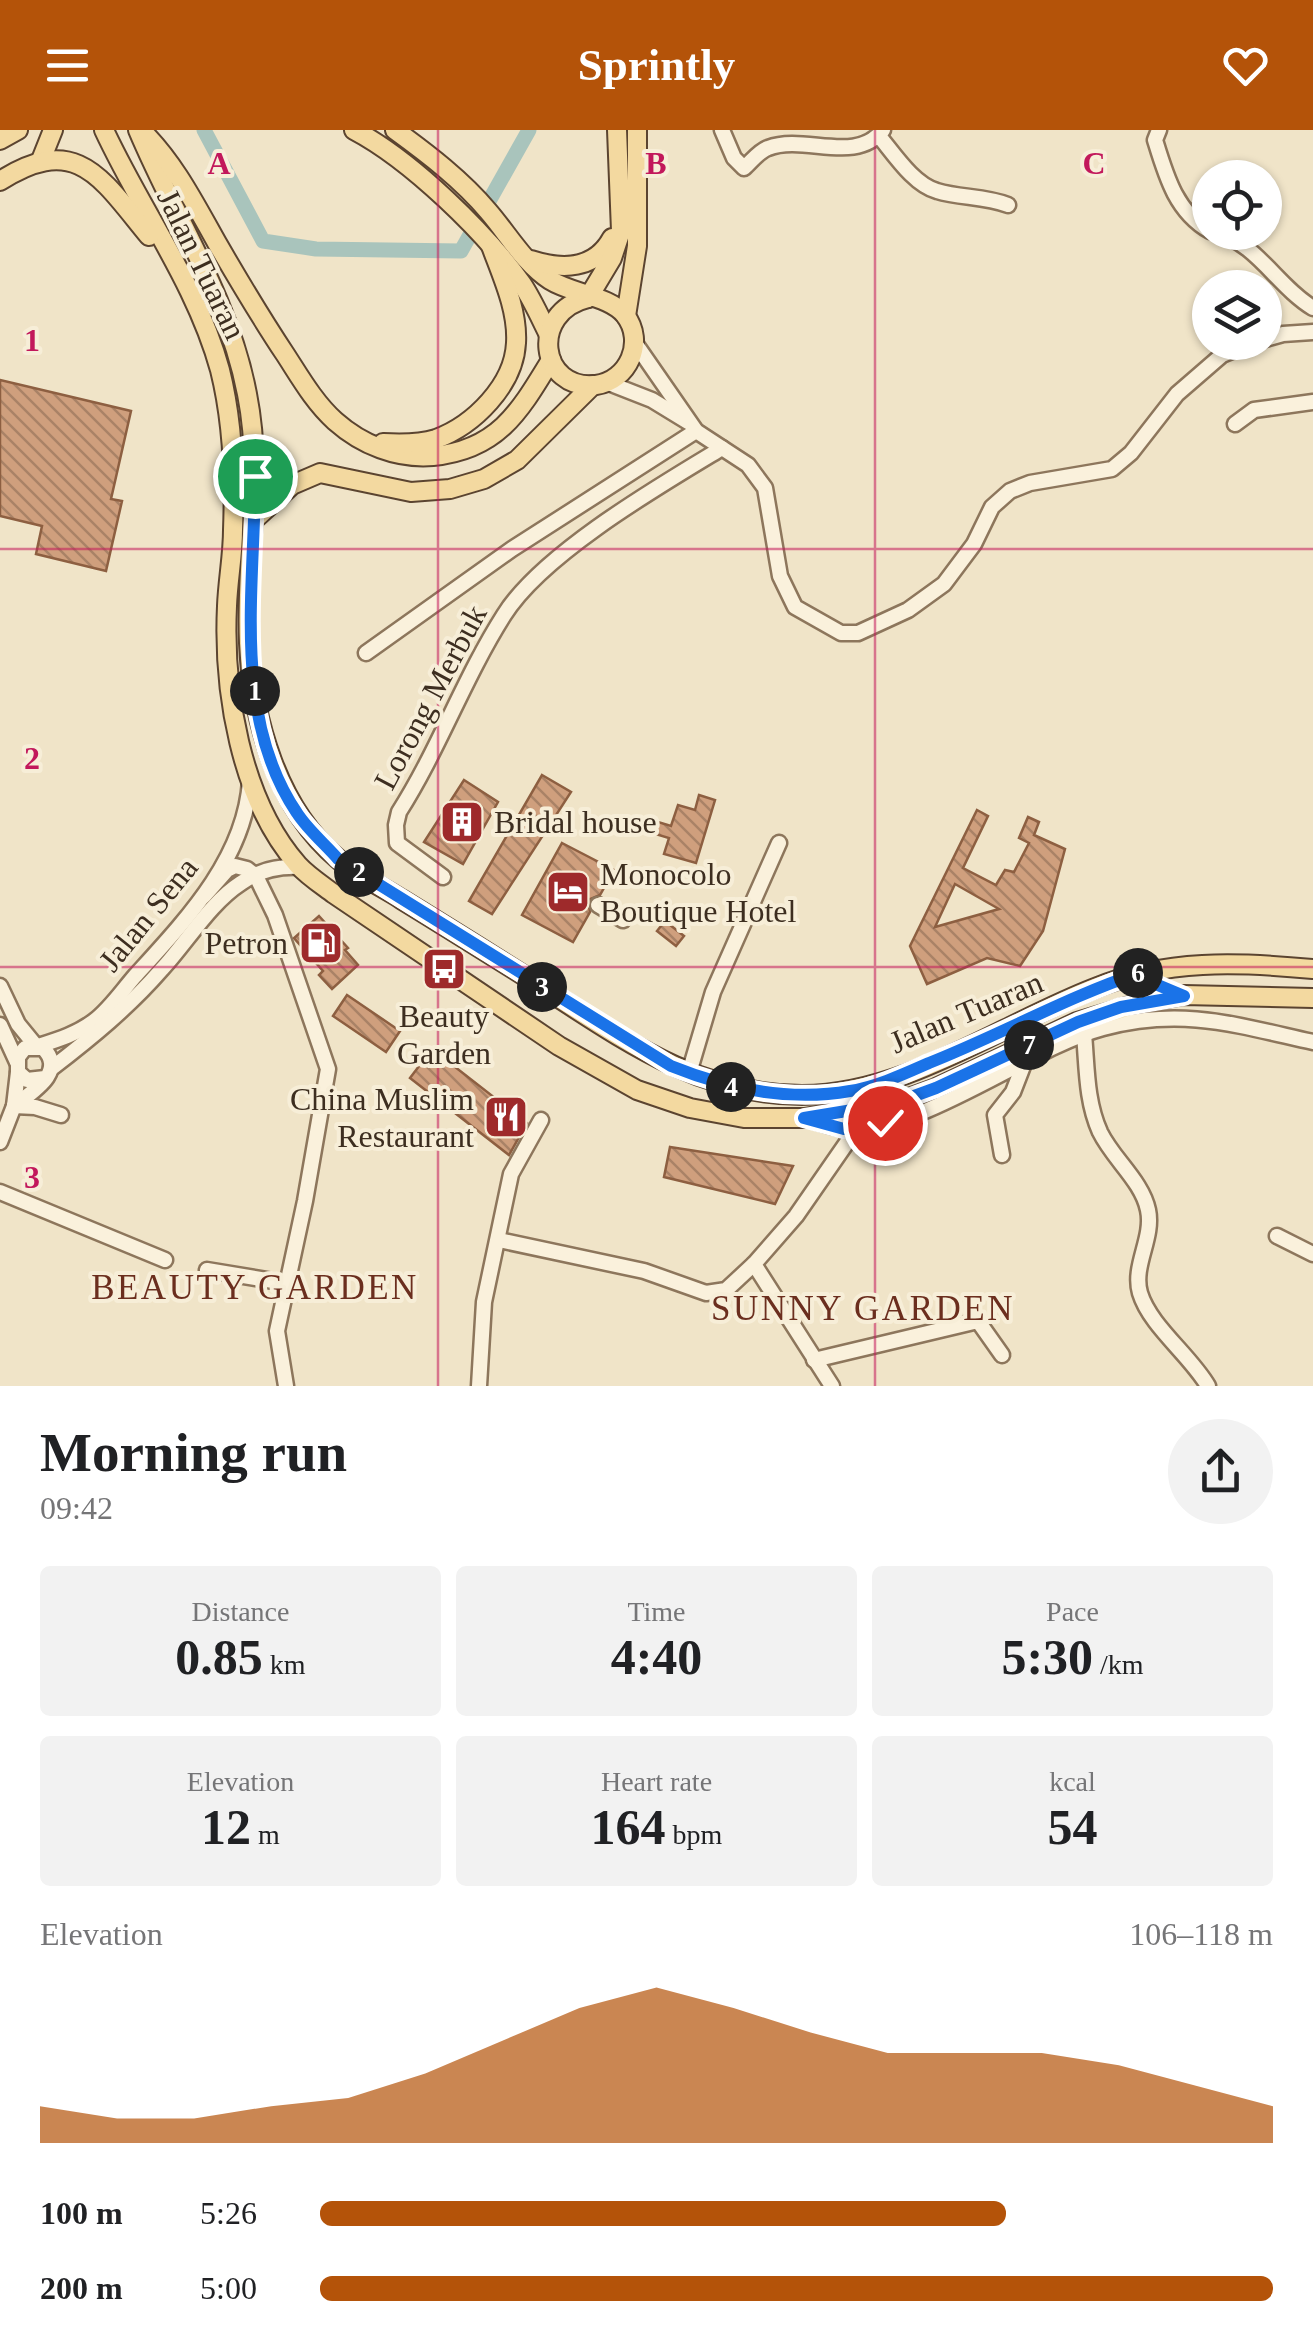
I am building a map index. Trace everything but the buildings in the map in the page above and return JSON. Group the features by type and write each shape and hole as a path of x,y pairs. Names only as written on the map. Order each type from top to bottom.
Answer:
{"main road":[{"path":"0,140 18,130"},
{"path":"42,160 53,130"},
{"name":"Jalan Tuaran","path":"103,130 206,327 220,373 232,448 234,532 226,606 228,670 238,733 250,774 267,817 300,867 429,960 559,1046 637,1090 690,1108 744,1118 804,1118 895,1103 1078,1022 1121,1007 1184,996 1313,998"},
{"path":"139,130 164,152 251,302 314,398 362,442 402,456 420,457 444,455 486,440 504,428 552,360"},
{"name":"Jalan Tuaran","path":"139,130 221,302 248,397 255,519 249,643 257,704 274,765 297,813 338,859 595,1022 689,1073 716,1084 756,1092 802,1095 852,1091 990,1039 1092,988 1139,973 1216,962 1313,969"},
{"path":"354,130 412,169 491,246 548,332 552,360 572,381 600,384"},
{"path":"395,130 429,155 486,208 526,258 588,298 602,300 626,316"},
{"path":"548,332 563,308 588,298 618,245 622,230 617,130"},
{"path":"255,519 292,485 320,473 411,492 450,489 484,479 518,460 600,384 624,370 634,343 626,316 630,268 637,246 637,130"},
{"path":"0,181 42,160 70,161 103,182 175,267"},
{"path":"553,273 598,257 612,238 620,210"},
{"path":"362,442 399,444 435,439 480,412 497,393 516,344 515,286"},
{"path":"1139,973 1184,996"}],"street":[{"path":"722,130 738,165 744,168 765,148 826,144 848,148 881,133 911,173 932,191 990,198 1008,205"},
{"path":"1159,130 1155,140 1170,189 1192,219"},
{"path":"1251,250 1283,286 1313,308"},
{"path":"1282,334 1313,332"},
{"path":"634,343 692,426"},
{"path":"600,384 652,400 748,465 765,488 780,576 795,608 842,632 858,632 908,610 944,584 974,544 992,507 1010,491 1030,483 1112,469 1131,452 1177,394 1216,360"},
{"path":"1235,424 1254,410 1313,402"},
{"path":"366,653 692,426"},
{"name":"Lorong Merbuk","path":"443,877 398,843 396,825 505,612 536,577 572,547 722,448"},
{"name":"Jalan Sena","path":"17,1067 25,1048 61,1039 96,1020 190,915 231,849 249,796 250,774"},
{"path":"689,1073 713,992 779,843"},
{"path":"204,896 227,870 236,866 256,876 282,933 328,1069 277,1331 286,1386"},
{"name":"Jalan Sena","path":"14,1106 148,984 230,891 277,866 300,867"},
{"path":"598,905 623,920"},
{"path":"0,986 18,1024 51,1057 46,1078 61,1115 14,1106"},
{"path":"804,1118 844,1129 902,1119 968,1092 1084,1034 1160,1017 1198,1017 1313,1042"},
{"path":"18,1024 61,1039"},
{"path":"0,1025 17,1067 33,1082 46,1078"},
{"path":"1084,1034 1090,1099 1100,1132 1148,1207 1150,1226 1140,1269 1140,1294 1149,1312 1200,1371 1208,1386"},
{"path":"1002,1155 995,1115 1013,1092 1025,1061"},
{"path":"0,1142 14,1106 17,1067"},
{"path":"479,1386 484,1302 511,1174 541,1120"},
{"path":"499,1240 644,1271 706,1293 726,1290 796,1216 858,1128"},
{"path":"0,1192 165,1260"},
{"path":"1277,1236 1313,1254"},
{"path":"754,1264 832,1386"},
{"path":"207,1270 286,1283"},
{"path":"814,1360 978,1321 1002,1355"}],"waterway":[{"path":"204,130 263,241 316,249 461,251 529,130"}],"place":[{"name":"Bridal house","path":"462,822"},
{"name":"Monocolo Boutique Hotel","path":"568,892"},
{"name":"Petron","path":"321,943"},
{"name":"Beauty Garden","path":"444,969"},
{"name":"China Muslim Restaurant","path":"506,1117"}],"district":[{"name":"BEAUTY GARDEN","path":"255,1287"},
{"name":"SUNNY GARDEN","path":"863,1308"}],"route":[{"path":"255,476 249,643 257,704 274,765 297,813 338,859 671,1066 716,1084 756,1092 802,1095 852,1091 990,1039 1092,988 1139,973 1184,996 1121,1007 1078,1022 895,1103 804,1118 844,1129 885,1123"}]}
